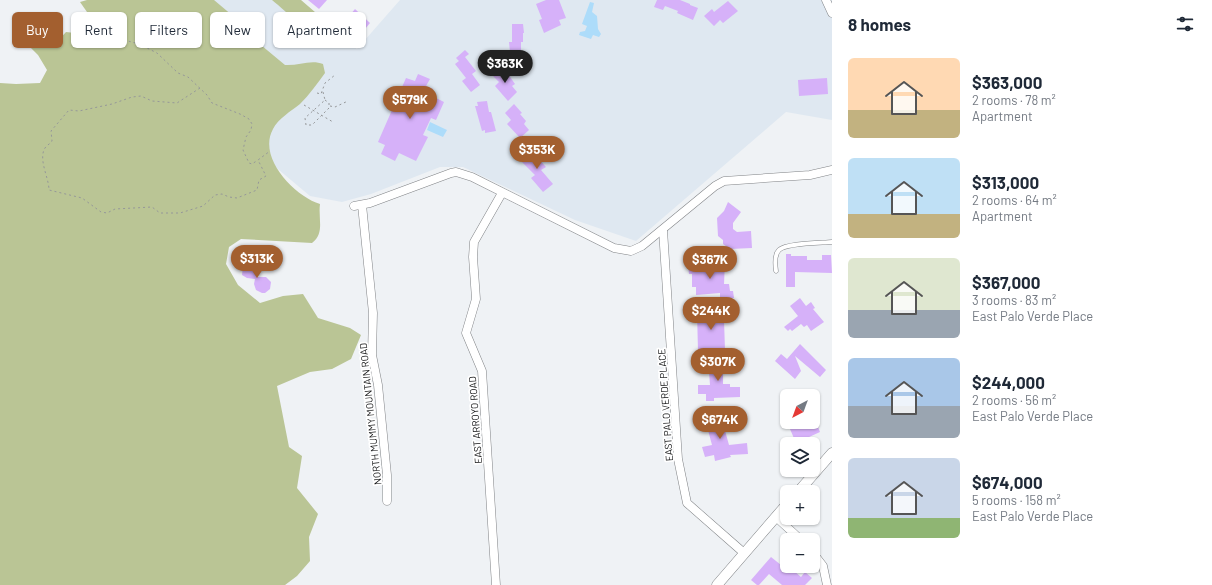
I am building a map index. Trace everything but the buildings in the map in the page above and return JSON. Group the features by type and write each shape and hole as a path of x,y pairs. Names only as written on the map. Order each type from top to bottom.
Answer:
{"street":[{"path":"826,0 832,13"},
{"name":"NORTH MUMMY MOUNTAIN ROAD","path":"387,501 387,475 378,384 372,355 373,313 358,206 456,172 472,177 620,250 631,251 638,248 663,230 715,186 724,181 810,174 832,170"},
{"name":"EAST ARROYO ROAD","path":"496,585 482,371 466,333 476,298 473,262 474,242 502,192"},
{"name":"EAST PALO VERDE PLACE","path":"663,230 678,459 687,503 744,553"},
{"path":"804,485 832,453"},
{"path":"717,585 780,512"},
{"path":"776,517 793,533"},
{"path":"820,562 823,566 827,585"}],"lane":[{"path":"776,271 774,261 779,250 786,246 832,242"}],"path":[{"path":"127,41 139,44 157,53 164,62 178,73 188,77 200,88 212,103 249,119 252,124 251,130 246,137 243,150 249,163 252,164 270,151"},
{"path":"330,106 327,101 324,100 322,91 325,83 335,75"},
{"path":"200,88 184,100 177,103 152,101 142,96 132,97 112,104 79,111 69,110 51,131 52,141 44,151 43,160 49,178 49,190 82,198 101,212 107,213 115,209 152,207 160,213 180,213 203,206 215,195 222,194 237,198 257,190 259,180 266,176 258,160"},
{"path":"317,92 321,94 322,91"},
{"path":"324,100 305,118 306,124 312,125 330,106"},
{"path":"330,106 335,107 348,101"},
{"path":"304,105 333,122"}],"shaded area":[{"path":"112,0 299,0 313,12 273,12 273,48 357,49 366,48 366,39 400,0 832,0 832,120 786,112 636,241 575,220 463,167 440,167 371,194 342,202 310,196 127,42 127,12 101,12"}],"green space":[{"path":"87,0 214,0 228,12 210,12 210,48 265,48 285,65 309,62 323,64 325,73 303,101 278,122 273,129 269,140 270,152 274,163 281,174 300,193 310,200 320,204 320,230 318,235 312,243 241,239 229,247 226,264 238,285 260,303 283,296 303,294 318,318 350,328 361,335 351,359 332,369 310,372 277,386 289,447 302,456 297,488 318,514 309,537 310,561 297,576 285,585 0,585 0,83 40,83 47,70 38,55 31,48 63,48 63,35 66,32 71,33 71,48 127,48 127,12 87,12 80,2"},
{"path":"272,0 301,0 315,12 286,12"}],"water":[{"path":"590,2 594,3 592,12 597,16 598,29 601,34 599,37 593,35 591,39 579,35 580,32 585,31 587,26 582,24"},
{"path":"430,122 447,130 443,137 427,130"}]}
